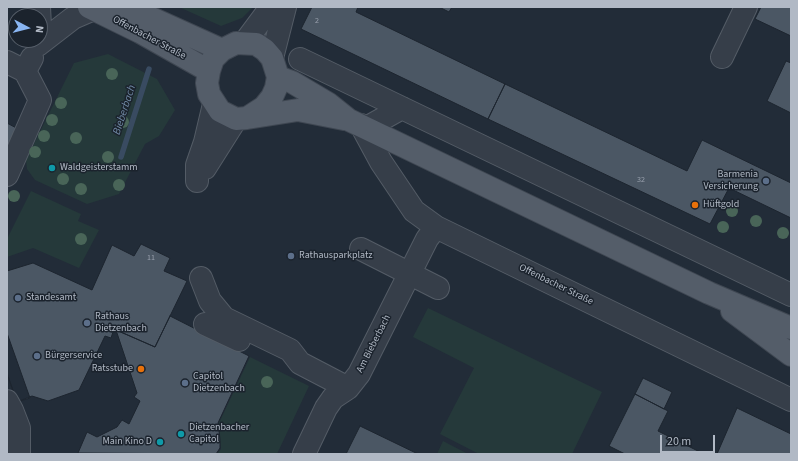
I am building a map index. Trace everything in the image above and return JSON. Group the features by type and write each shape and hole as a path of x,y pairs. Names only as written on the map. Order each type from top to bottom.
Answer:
{"main road":[{"name":"Offenbacher Straße","path":"127,7 222,50"},
{"name":"Offenbacher Straße","path":"91,8 140,32 209,71"},
{"path":"245,42 256,44 265,50 275,68 276,88 272,97 260,109 241,119 220,111 214,104 209,94 207,83 213,59 229,45 245,42"},
{"name":"Offenbacher Straße","path":"275,68 292,82 359,124 709,293 791,328"},
{"name":"Offenbacher Straße","path":"241,119 298,110 359,124"},
{"name":"Offenbacher Straße","path":"709,293 791,355"}],"street":[{"path":"245,42 271,7"},
{"path":"275,68 285,7"},
{"path":"722,57 746,7"},
{"path":"48,32 91,8"},
{"path":"7,175 40,100 16,67 31,48"},
{"path":"300,58 791,295"},
{"path":"214,104 205,142 197,165 196,181 241,119"},
{"path":"359,124 402,108"},
{"name":"Offenbacher Straße","path":"359,124 381,162 414,211 436,227 791,400"},
{"name":"Am Bieberbach","path":"304,454 332,398 348,388 359,374 427,239 436,227"},
{"path":"361,249 438,288"},
{"path":"200,278 210,301 224,318 290,350 300,363"},
{"path":"205,324 284,361 300,363 348,388"},
{"path":"7,401 19,428 19,454"}],"green space":[{"path":"179,7 253,7 242,18 221,26"},
{"path":"108,54 157,79 175,110 159,136 145,144 119,194 87,204 35,180 27,169 26,160 74,63"},
{"path":"31,191 81,214 78,221 99,230 79,268 33,248 7,257 7,239"},
{"path":"428,308 602,392 572,454 479,454 440,434 474,368 413,337"},
{"path":"250,357 309,386 277,454 217,454 221,449 218,425"},
{"path":"443,441 468,454 437,454"}],"building":[{"path":"312,7 358,7 356,12 505,84 488,119 301,29"},
{"path":"439,7 452,7 449,12"},
{"path":"761,7 791,7 791,36 755,19"},
{"path":"786,61 791,63 791,113 767,101"},
{"path":"505,84 687,171 702,140 791,183 791,218 729,188 710,224 488,119"},
{"path":"7,123 20,130 7,156"},
{"name":"Rathaus Dietzenbach","path":"141,244 170,258 164,271 187,281 155,347 114,329 111,338 105,336 79,390 48,401 32,396 17,402 7,374 7,271 33,263 92,290 112,245 134,256"},
{"name":"Capitol Dietzenbach","path":"170,316 249,356 218,423 220,448 216,454 78,453 87,432 97,437 117,427 122,420 129,424 140,401 134,397 137,393 116,330 155,347"},
{"path":"7,333 30,398 17,402 7,373"},
{"path":"643,378 672,392 664,409 635,394"},
{"path":"635,394 668,411 658,431 704,454 625,454 609,446"},
{"path":"737,408 791,434 791,454 717,454"},
{"path":"360,426 418,454 346,454"}],"waterway":[{"name":"Bieberbach","path":"121,157 149,69"}],"place":[{"name":"Waldgeisterstamm","path":"52,168"},
{"name":"Barmenia Versicherung","path":"766,181"},
{"name":"Hüftgold","path":"695,205"},
{"name":"Rathausparkplatz","path":"291,256"},
{"name":"Standesamt","path":"18,298"},
{"name":"Rathaus Dietzenbach","path":"87,323"},
{"name":"Bürgerservice","path":"37,356"},
{"name":"Ratsstube","path":"141,369"},
{"name":"Capitol Dietzenbach","path":"185,383"},
{"name":"Dietzenbacher Capitol","path":"181,434"},
{"name":"Main Kino D","path":"160,442"}]}
